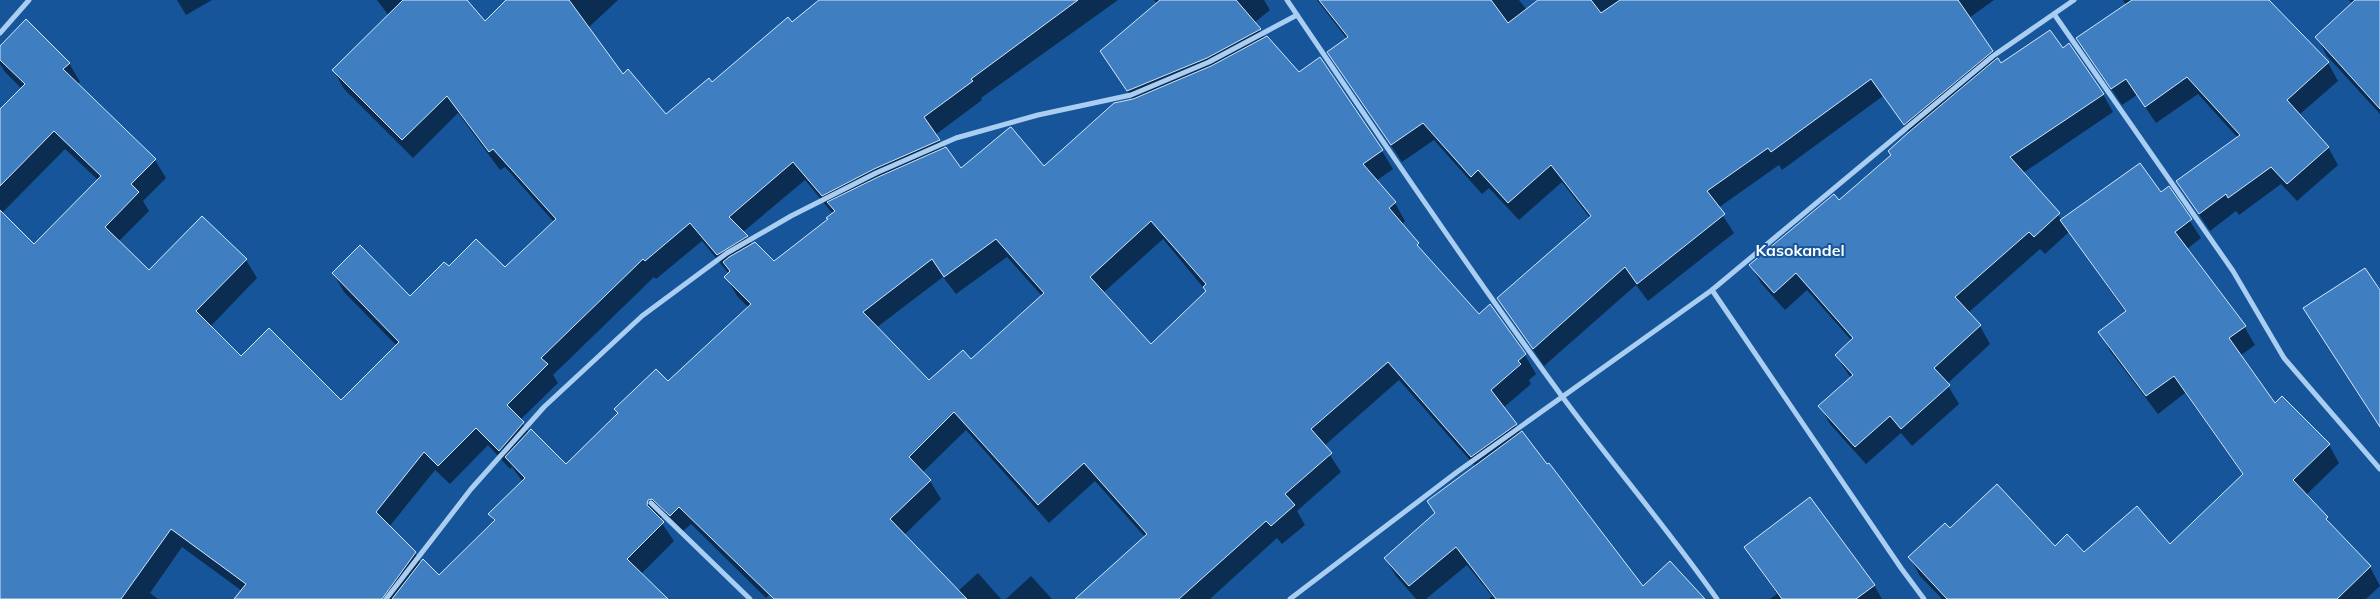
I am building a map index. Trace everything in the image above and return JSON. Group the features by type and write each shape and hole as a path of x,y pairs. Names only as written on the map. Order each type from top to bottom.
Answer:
{"street":[{"path":"0,33 29,0"},
{"path":"1287,0 1444,234 1563,397 1674,539 1718,599"},
{"path":"1290,599 1457,472 1712,290 1993,56 2074,0"},
{"path":"2054,14 2228,263 2284,358 2380,468"},
{"path":"386,599 471,489 544,407 642,316 727,253 791,216 876,173 956,138 1038,115 1131,95 1209,62 1297,15"},
{"path":"1712,290 1924,599"},
{"path":"651,503 750,599"}],"building":[{"path":"403,0 467,0 485,21 506,0 569,0 623,74 628,69 666,114 709,78 712,82 788,17 792,22 819,0 1078,0 971,79 973,81 924,117 940,140 874,169 822,196 793,162 729,217 748,236 717,255 690,223 645,261 643,259 541,358 548,364 507,405 524,422 499,451 476,428 438,466 424,452 376,512 416,552 382,599 234,599 246,584 171,529 121,599 0,599 0,210 34,244 101,176 54,131 0,186 0,109 25,84 0,60 0,46 26,19 70,63 63,69 156,159 131,184 139,192 105,227 149,270 202,216 247,259 196,311 241,356 269,328 341,400 399,342 332,273 360,245 410,296 444,262 449,266 476,239 505,267 556,219 493,149 489,152 447,96 402,140 332,70"},
{"path":"1160,0 1236,0 1261,29 1207,58 1127,91 1100,51"},
{"path":"1319,0 1491,0 1508,23 1538,0 1591,0 1601,13 1620,0 1958,0 1993,51 1904,125 1871,79 1771,152 1768,148 1707,191 1725,214 1637,284 1625,267 1533,349 1497,298 1591,216 1551,165 1508,203 1478,170 1471,177 1423,123 1391,145 1327,52 1348,37"},
{"path":"2132,0 2269,0 2329,62 2287,100 2329,147 2287,184 2271,167 2228,198 2226,194 2199,214 2176,181 2240,135 2187,77 2145,107 2126,79 2111,89 2076,38"},
{"path":"2355,0 2380,0 2380,109 2315,37"},
{"path":"2050,30 2063,48 2069,43 2104,94 2010,157 2060,213 2034,237 2029,232 1955,297 1981,325 1934,368 1950,385 1901,429 1890,416 1855,447 1818,406 1853,375 1835,355 1853,338 1796,273 1774,293 1749,265 1834,194 1839,200 1891,155 1888,151 1909,132 1996,59 1998,58 2001,63"},
{"path":"1267,36 1299,72 1320,57 1383,150 1363,164 1396,202 1389,208 1419,243 1417,245 1479,314 1490,304 1526,354 1518,361 1521,364 1491,390 1517,424 1471,457 1388,362 1311,429 1332,453 1285,494 1295,505 1271,526 1266,521 1179,599 1075,599 1147,534 1084,463 1038,505 954,412 909,457 931,480 890,519 967,599 774,599 679,507 670,516 652,499 648,500 647,505 664,522 627,559 668,599 392,599 423,559 439,575 495,520 488,514 525,478 505,457 531,429 566,464 618,413 614,409 656,369 668,381 751,304 724,277 730,271 723,262 729,257 755,242 774,261 828,219 826,218 835,211 827,202 946,147 961,168 1011,127 1044,166 1114,103 1133,99 1211,66","holes":["1151,221 1206,284 1203,287 1206,291 1151,344 1090,277","996,239 1044,293 971,359 963,350 929,380 863,312 932,259 944,277"]},
{"path":"2140,163 2161,192 2169,186 2192,219 2175,232 2246,326 2229,338 2275,403 2282,396 2330,444 2293,480 2328,517 2326,519 2371,566 2337,599 1947,599 1908,557 1945,523 1950,528 1997,484 2055,546 2067,534 2084,552 2137,506 2170,544 2243,474 2174,376 2146,396 2098,332 2126,311 2060,220"},
{"path":"2365,268 2380,290 2380,427 2303,308"},
{"path":"1522,431 1547,464 1549,463 1643,586 1670,561 1705,599 1496,599 1456,547 1409,586 1384,558 1435,513 1427,501"},
{"path":"1810,497 1875,585 1856,599 1782,599 1744,547"}],"district":[{"name":"Kasokandel","path":"1800,250"}]}
